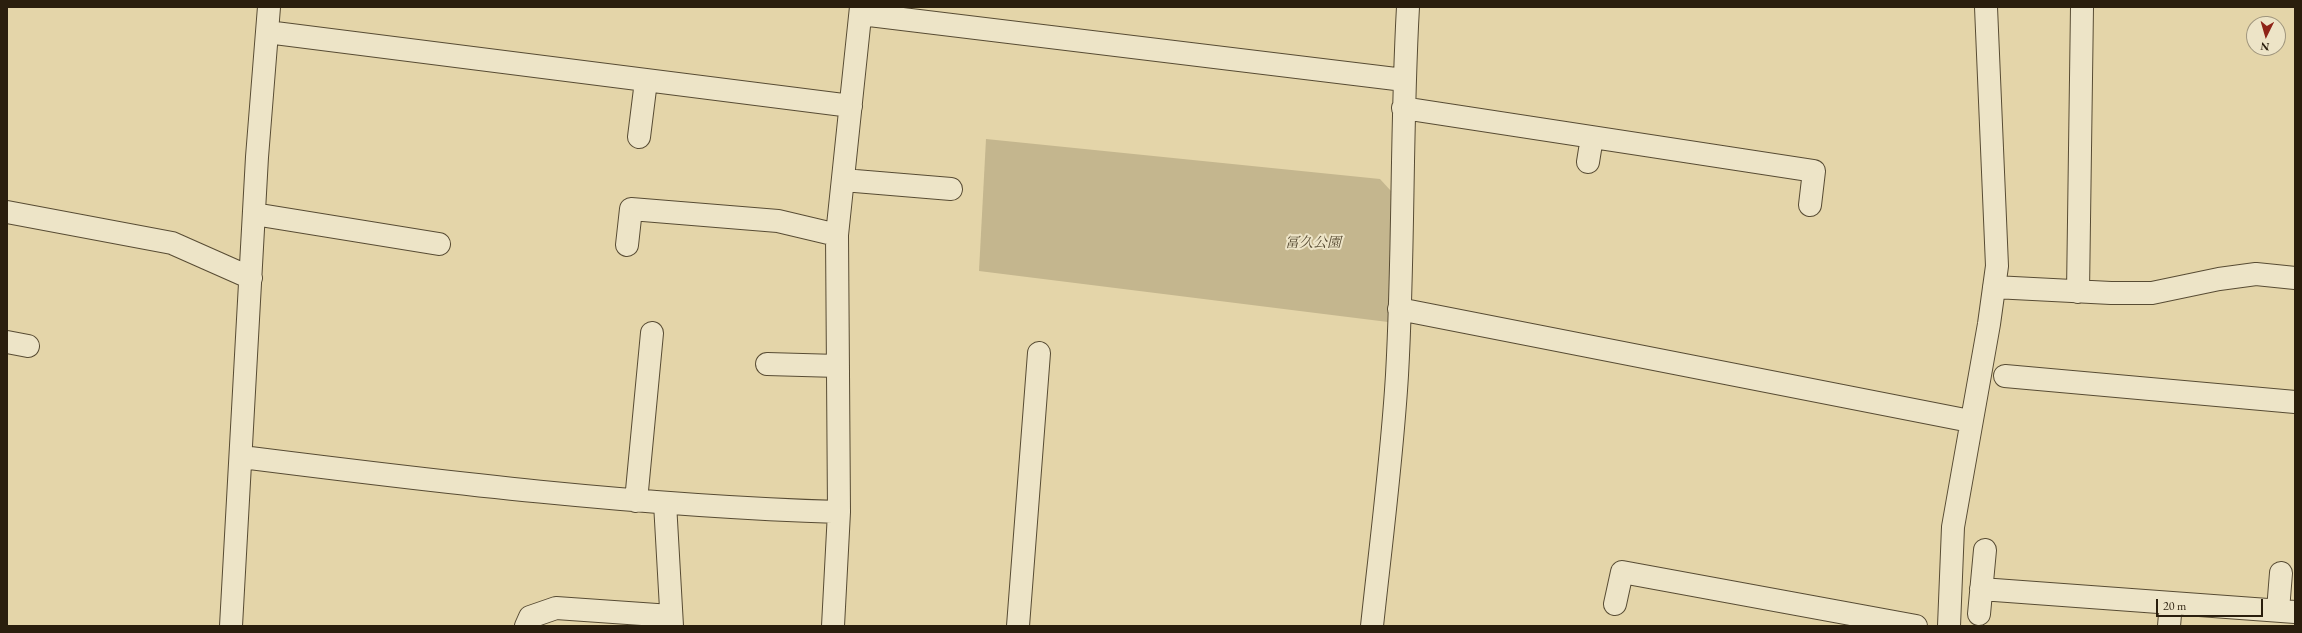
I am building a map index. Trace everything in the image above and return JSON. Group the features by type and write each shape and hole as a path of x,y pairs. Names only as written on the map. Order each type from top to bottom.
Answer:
{"street":[{"path":"231,626 242,457 254,214 270,7"},
{"path":"1372,626 1387,492 1397,375 1403,108 1408,7"},
{"path":"1949,626 1953,527 1970,421 1989,324 1997,266 1986,7"},
{"path":"2078,292 2082,7"},
{"path":"833,626 839,512 837,235 861,10 1404,80"},
{"path":"267,32 851,106"},
{"path":"639,137 646,81"},
{"path":"1403,108 1814,171 1810,205"},
{"path":"1588,162 1592,137"},
{"path":"843,180 951,190"},
{"path":"627,245 631,210 778,221 837,235"},
{"path":"7,212 172,244 251,278"},
{"path":"254,214 438,244"},
{"path":"1994,287 2078,292 2152,293 2218,279 2256,274 2295,278"},
{"path":"1399,309 1970,421"},
{"path":"636,501 652,334"},
{"path":"1018,626 1039,353"},
{"path":"767,364 838,366"},
{"path":"2004,376 2295,402"},
{"path":"242,457 435,481 636,501 729,509 839,512"},
{"path":"526,626 530,616 556,608 672,621 665,503"},
{"path":"1979,614 1985,550"},
{"path":"1615,604 1622,572 1916,626"},
{"path":"1981,589 2286,611 2281,573"},
{"path":"2169,626 2171,603"}],"green space":[{"name":"冨久公園","path":"986,139 1380,179 1391,191 1388,322 979,271"}]}
